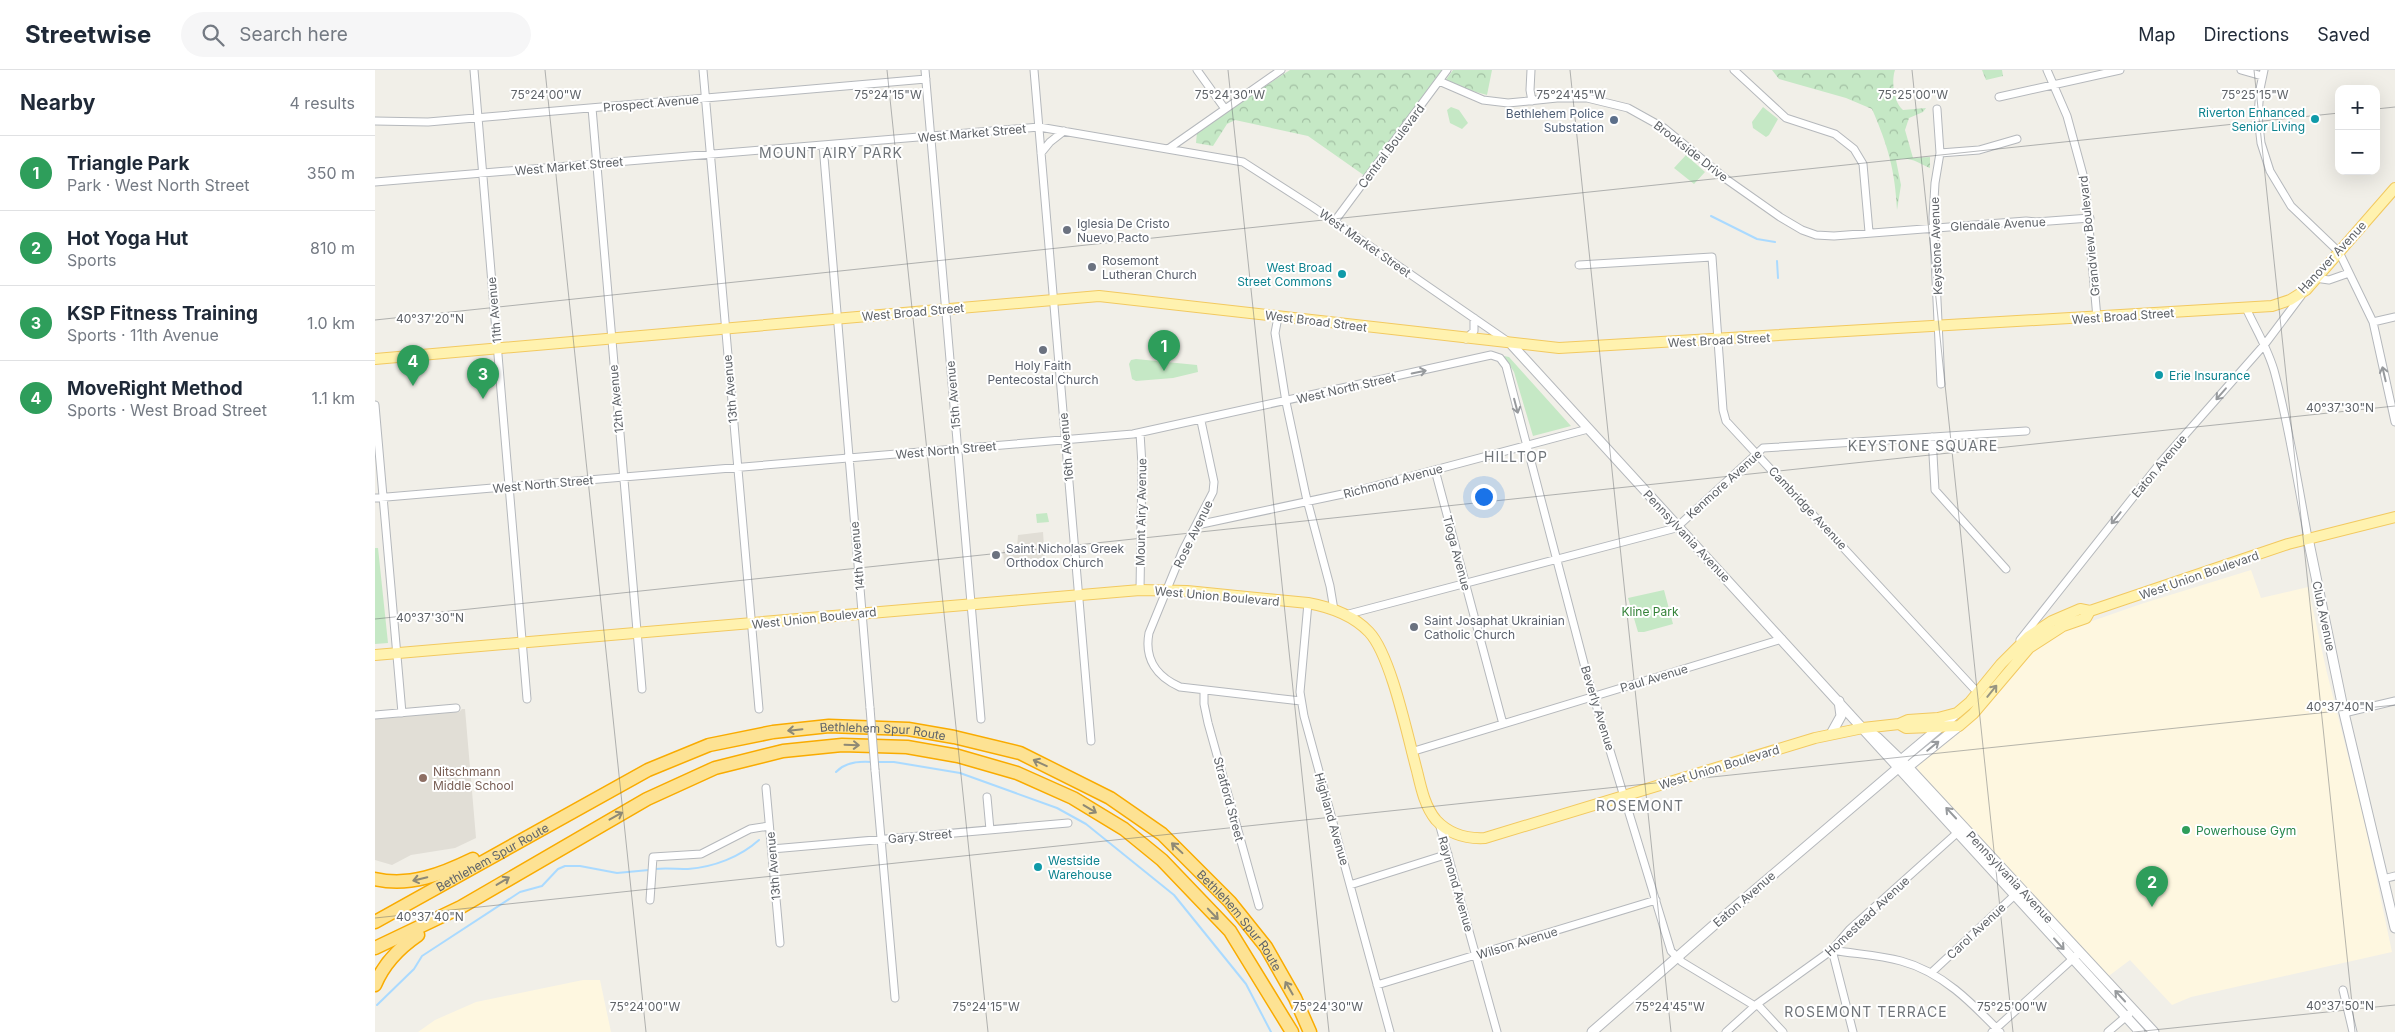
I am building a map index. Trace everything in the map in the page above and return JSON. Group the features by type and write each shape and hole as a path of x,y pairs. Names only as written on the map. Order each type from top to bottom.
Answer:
{"highway":[{"name":"Bethlehem Spur Route","path":"375,922 648,770 709,745 773,732 829,726 908,729 954,737 1020,753 1110,798 1162,834 1230,902 1266,947 1295,998 1310,1032"},
{"name":"Bethlehem Spur Route","path":"375,948 461,907 647,799 715,768 783,751 842,745 907,747 958,756 1017,773 1073,798 1124,829 1162,860 1229,931 1292,1032"},
{"path":"375,879 397,882 436,875 545,826"},
{"path":"375,985 386,963 406,943 461,907"}],"main road":[{"name":"Hanover Avenue","path":"2258,307 2283,303 2305,290 2395,188"},
{"name":"West Broad Street","path":"375,359 837,318 1112,297 1512,345 1559,348 2097,318 2258,307"},
{"name":"West Union Boulevard","path":"375,655 1140,590 1168,590 1308,603 1345,615 1369,632 1383,652 1426,804 1439,823 1460,836 1485,838 1831,734 1899,724 1908,720 1938,718 1957,713 1978,693 2018,645 2052,621 2080,609 2090,611 2308,538 2395,517"},
{"name":"West Union Boulevard","path":"1899,724 1906,728 1959,726 1973,714 2029,648 2063,626 2086,618 2090,611"}],"street":[{"name":"11th Avenue","path":"474,70 527,699"},
{"name":"13th Avenue","path":"703,70 759,708"},
{"name":"15th Avenue","path":"925,70 981,719"},
{"name":"16th Avenue","path":"1034,70 1091,741"},
{"path":"1197,70 1225,109"},
{"path":"1168,149 1281,70"},
{"name":"Central Boulevard","path":"1334,222 1447,70"},
{"path":"1531,70 1530,90 1532,101"},
{"path":"1733,70 1787,118 1835,134 1854,149 1863,164 1869,232"},
{"name":"Grandview Boulevard","path":"2047,70 2067,116 2077,149 2089,218 2097,318"},
{"path":"1999,97 2120,70"},
{"path":"2241,70 2263,73 2258,102 2259,129 2270,171 2291,206 2339,252 2373,322 2395,422"},
{"name":"Prospect Avenue","path":"375,121 428,122 926,79"},
{"name":"Brookside Drive","path":"1439,81 1483,100 1508,103 1557,98 1587,98 1615,104 1641,114 1664,128 1754,200 1803,230 1816,235"},
{"name":"12th Avenue","path":"592,108 642,690"},
{"name":"Keystone Avenue","path":"1937,109 1940,153 1933,200 1933,227 1940,327 1941,384"},
{"name":"West Market Street","path":"375,182 1039,127 1238,160 1248,164 1512,345"},
{"path":"1041,154 1050,142 1063,131"},
{"path":"1940,153 1979,150 2017,139"},
{"name":"14th Avenue","path":"823,145 895,998"},
{"name":"Glendale Avenue","path":"1816,235 2089,218"},
{"name":"Cambridge Avenue","path":"1579,265 1710,256 1714,260 1724,414 1729,425 1978,693"},
{"path":"2315,278 2329,280 2349,273"},
{"name":"Eaton Avenue","path":"2018,645 2027,630 2161,462 2265,344 2305,290"},
{"name":"Club Avenue","path":"2246,308 2260,340 2265,344 2275,373 2344,713 2395,928"},
{"path":"1278,317 1275,333 1286,402 1307,502 1330,586 1334,610"},
{"path":"2373,322 2395,317"},
{"path":"1466,339 1474,331 1474,318"},
{"name":"Pennsylvania Avenue","path":"1512,345 1863,728 1902,765 2018,892 2072,959 2140,1032"},
{"name":"West North Street","path":"375,498 1140,433 1201,421 1491,355 1500,358 1506,366"},
{"name":"Beverly Avenue","path":"1506,366 1555,560 1594,696 1671,950 1676,958"},
{"path":"375,405 402,713"},
{"name":"Rose Avenue","path":"1201,421 1214,485 1206,510 1183,550 1149,633 1148,646 1151,661 1158,673 1172,684 1189,690 1301,701"},
{"name":"Richmond Avenue","path":"1197,525 1307,502 1527,446 1588,428"},
{"name":"Kenmore Avenue","path":"1345,615 1678,526 1763,448 2026,431"},
{"name":"Mount Airy Avenue","path":"1140,433 1142,465 1140,590"},
{"path":"1932,437 1935,490 2006,569"},
{"name":"Tioga Avenue","path":"1435,470 1503,724"},
{"name":"Highland Avenue","path":"1308,603 1301,701 1390,1032"},
{"name":"Paul Avenue","path":"1411,752 1782,639"},
{"name":"Stratford Street","path":"1204,691 1204,704 1208,723 1259,906"},
{"path":"1831,734 1841,716 1839,701"},
{"path":"2344,713 2395,701"},
{"path":"375,715 456,708"},
{"name":"Eaton Avenue","path":"1592,1032 1902,765 1957,713"},
{"name":"Eaton Avenue","path":"1902,765 1959,726"},
{"name":"Pennsylvania Avenue","path":"1902,765 1957,832 2080,952 2154,1032"},
{"name":"13th Avenue","path":"766,788 780,943"},
{"path":"987,798 990,830"},
{"name":"Raymond Avenue","path":"1439,823 1497,1032"},
{"name":"Gary Street","path":"772,848 1068,824"},
{"path":"650,900 653,856 701,854 750,829 769,826"},
{"name":"Homestead Avenue","path":"1726,1032 1756,1005 1832,950 1850,928 1957,832"},
{"path":"1350,885 1448,854"},
{"path":"2383,879 2395,876"},
{"name":"Carol Avenue","path":"1931,973 2018,892"},
{"name":"Wilson Avenue","path":"1377,985 1656,900"},
{"path":"1853,1032 1832,950 1900,960 1931,973 1955,988 1996,1031 2080,952"},
{"path":"1676,958 1756,1005 1783,1032"},
{"path":"2343,990 2353,1032"},
{"path":"2108,1032 2133,1010"}],"shaded area":[{"path":"1043,532 1045,561 1004,564 1003,550 1017,547 1018,535"},
{"path":"2251,570 2261,598 2308,587 2327,673 2363,815 2392,952 2191,997 2172,1005 2130,960 2106,978 1922,776 1917,768 1918,764 2032,650 2055,634 2141,604"},
{"name":"Nitschmann Middle School","path":"465,709 476,838 455,848 411,855 392,865 375,860 375,719 459,712"},
{"path":"583,980 600,980 611,1032 418,1032 435,1020 476,1002"}],"green space":[{"path":"1290,70 1442,70 1365,176 1308,136 1235,120 1227,124 1213,146 1196,143 1197,132"},
{"path":"1453,70 1492,70 1487,95 1445,81"},
{"path":"1772,70 1895,70 1893,80 1894,92 1900,107 1903,110 1926,108 1923,112 1909,118 1905,130 1913,158 1930,157 1930,168 1910,159 1896,160 1901,185 1897,210 1895,183 1890,158 1872,109 1846,98 1779,79"},
{"path":"1982,70 2002,70 2003,76 1986,80"},
{"path":"1451,107 1459,110 1468,123 1462,129 1450,123 1447,110"},
{"path":"1763,107 1778,119 1766,137 1753,128 1752,122"},
{"path":"1686,155 1705,172 1694,184 1674,168"},
{"path":"1504,356 1509,357 1571,426 1533,436 1514,372"},
{"path":"1131,360 1197,365 1198,372 1173,378 1136,381 1132,379 1129,364"},
{"path":"1047,513 1049,522 1037,523 1036,514"},
{"path":"375,548 378,548 388,643 375,644"},
{"name":"Kline Park","path":"1664,590 1673,624 1638,632 1628,598"}],"waterway":[{"path":"1711,216 1757,239 1775,242"},
{"path":"1777,261 1778,278"},
{"path":"836,772 852,763 872,762"},
{"path":"876,762 894,762 960,773 1057,808 1086,824 1174,895 1246,984 1271,1032"},
{"path":"654,869 688,869 707,866 735,856 759,840"},
{"path":"377,1005 414,969 422,956 520,892 542,886 558,869 565,866 580,866 617,873 649,870"}],"place":[{"name":"Riverton Enhanced Senior Living","path":"2315,119"},
{"name":"Bethlehem Police Substation","path":"1614,120"},
{"name":"Iglesia De Cristo Nuevo Pacto","path":"1067,230"},
{"name":"Rosemont Lutheran Church","path":"1092,267"},
{"name":"West Broad Street Commons","path":"1342,274"},
{"name":"Holy Faith Pentecostal Church","path":"1043,350"},
{"name":"Triangle Park","path":"1164,371"},
{"name":"Erie Insurance","path":"2159,375"},
{"name":"MoveRight Method","path":"413,386"},
{"name":"KSP Fitness Training","path":"483,399"},
{"name":"Saint Nicholas Greek Orthodox Church","path":"996,555"},
{"name":"Saint Josaphat Ukrainian Catholic Church","path":"1414,627"},
{"name":"Nitschmann Middle School","path":"423,778"},
{"name":"Powerhouse Gym","path":"2186,830"},
{"name":"Westside Warehouse","path":"1038,867"},
{"name":"Hot Yoga Hut","path":"2152,907"}],"district":[{"name":"MOUNT AIRY PARK","path":"831,152"},
{"name":"KEYSTONE SQUARE","path":"1923,445"},
{"name":"HILLTOP","path":"1516,456"},
{"name":"ROSEMONT","path":"1640,805"},
{"name":"ROSEMONT TERRACE","path":"1866,1011"}]}
